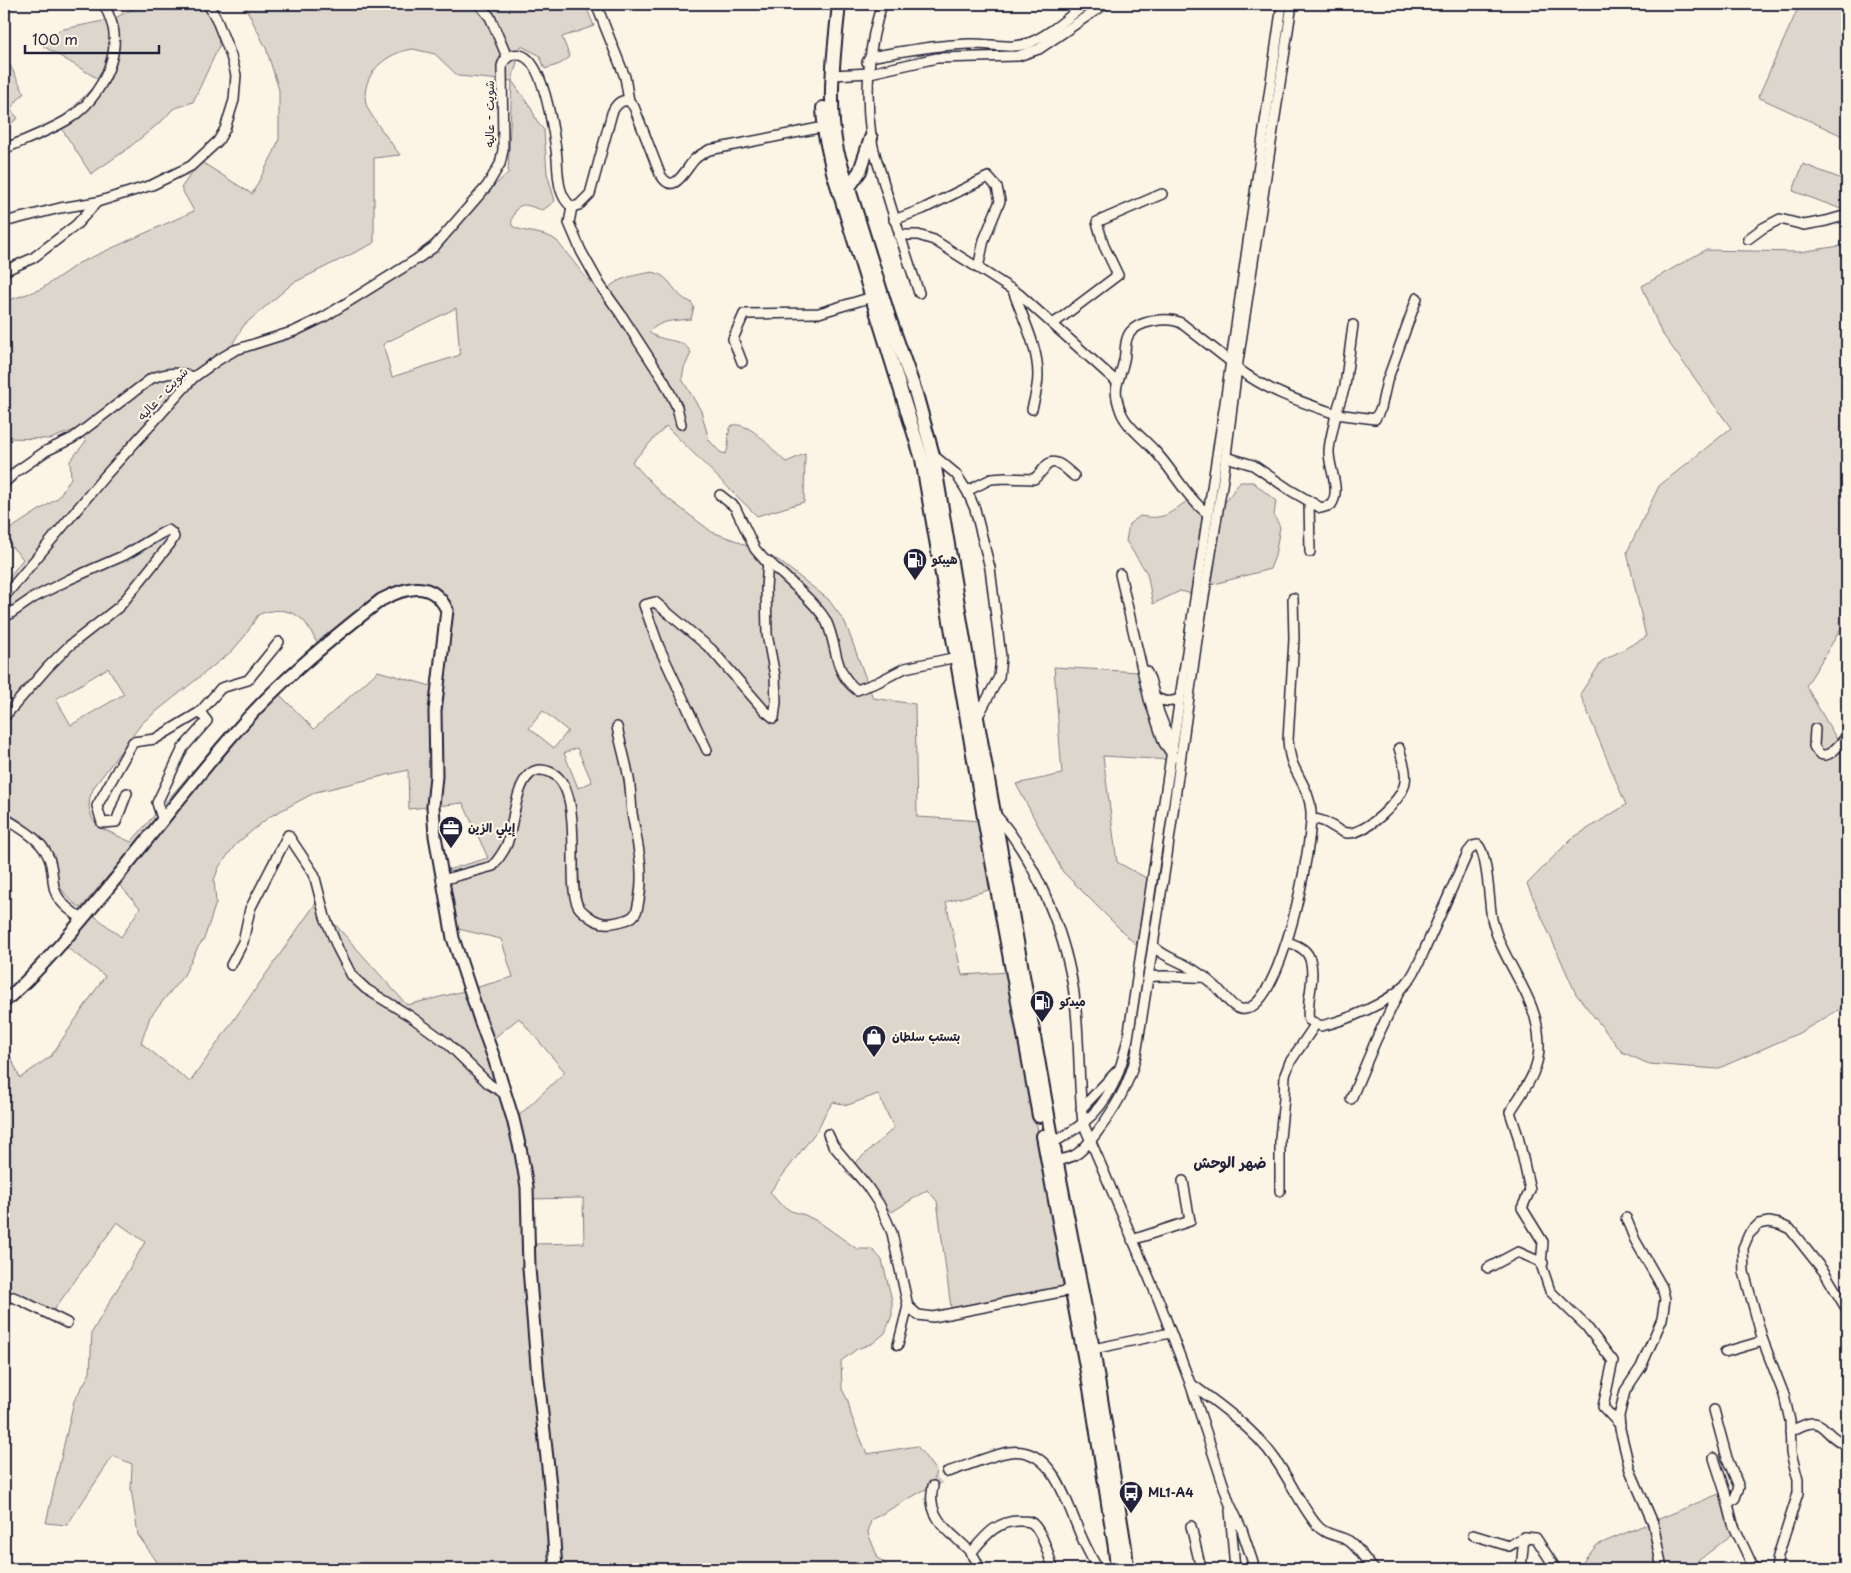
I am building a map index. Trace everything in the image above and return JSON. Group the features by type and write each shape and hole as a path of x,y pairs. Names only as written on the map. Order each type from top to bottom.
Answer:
{"highway":[{"path":"831,4 823,102 922,459 977,718 1053,1143 1093,1349 1127,1569"},
{"path":"839,4 828,124 833,172 872,297 885,321 916,394 933,455 952,598 957,657 986,829 1010,948 1090,1388 1117,1569"},
{"path":"848,187 860,171 871,138"}],"main road":[{"path":"4,1002 29,980 82,919 229,738 260,704 381,600 396,592 415,587 437,595 448,610 434,728 435,836 453,938 506,1094 521,1153 527,1187 529,1268 538,1378 550,1484 556,1569"}],"street":[{"path":"4,149 66,120 80,110 97,91 110,63 114,35 104,4"},
{"path":"4,222 60,208 97,202 152,185 191,166 218,141 234,100 236,75 232,56 208,4"},
{"path":"480,4 490,17 507,57 514,55 523,56 530,61 537,72 548,108 556,150 560,187 566,202 572,207"},
{"path":"596,4 625,77 629,101 638,115 648,147 660,174 666,181 673,183 679,181 696,158 708,150 828,124"},
{"path":"882,4 870,57 869,105 871,138 894,220 919,293"},
{"path":"859,74 870,57 969,44 1009,46 1024,44 1045,35 1086,4"},
{"path":"832,75 870,73 937,58 1013,56 1028,53 1039,49 1055,39 1105,4"},
{"path":"1053,1143 1093,1114 1112,1089 1122,1065 1176,756 1219,478 1282,4"},
{"path":"1057,1161 1076,1154 1090,1140 1110,1115 1132,1071 1153,946 1176,756 1180,699 1208,514 1226,457 1234,365 1283,71 1292,4"},
{"name":"شويت - عاليه","path":"4,597 104,477 194,377 235,350 295,330 324,317 434,247 487,186 500,164 503,150 502,66 507,57"},
{"path":"1273,70 1283,71"},
{"path":"572,207 579,205 590,194 615,106 621,101 629,101"},
{"path":"894,220 923,209 988,177 997,187 1000,201 984,240 978,268"},
{"path":"1053,324 1118,275 1104,246 1096,222 1162,194"},
{"path":"4,270 33,258 76,225 97,202"},
{"path":"572,207 569,223 582,251 600,285 664,381 677,408 681,424"},
{"path":"1748,239 1780,219 1804,225 1847,215"},
{"path":"899,235 918,235 934,240 1013,290 1116,382"},
{"path":"1013,290 1037,364 1037,384 1032,409"},
{"path":"742,362 733,339 744,314 819,313 872,297"},
{"path":"1208,514 1198,506 1165,463 1125,420 1116,397 1116,382 1124,361 1125,343 1130,332 1150,322 1161,319 1173,319 1181,323 1251,379 1283,396 1336,414 1375,419 1381,408 1387,381 1416,298"},
{"path":"1226,457 1253,465 1321,508 1327,508 1334,502 1335,486 1330,466 1329,449 1336,414 1345,386 1353,325"},
{"path":"4,483 46,450 73,438 152,378 166,373 177,372 194,377"},
{"path":"933,455 956,474 967,491 975,510 990,568 1001,656 998,677 977,718"},
{"path":"967,491 991,479 1034,479 1046,465 1053,462 1060,464 1074,476"},
{"path":"706,750 659,647 644,605 655,602 711,648 764,710 774,718 776,702 775,676 767,634 766,588 768,564 755,549 735,507 720,495"},
{"path":"1309,501 1310,552"},
{"path":"4,618 45,591 125,556 168,530 172,532 174,537 170,544 120,606 69,646 48,666 4,717"},
{"path":"768,564 768,561 812,604 827,622 835,655 846,681 857,690 905,668 957,657"},
{"path":"1120,574 1154,715 1164,743 1176,756"},
{"path":"1153,946 1162,954 1190,967 1205,978 1221,991 1233,1005 1240,1009 1247,1009 1262,999 1267,991 1287,942 1297,907 1312,819 1309,797 1295,770 1288,748 1294,639 1293,598"},
{"path":"127,794 116,822 102,823 97,806 133,742 155,739 200,712 221,688 248,680 279,642"},
{"path":"1141,662 1150,679 1159,713 1176,756"},
{"path":"1155,697 1165,702 1180,699"},
{"path":"163,821 157,803 183,748 207,721 200,712"},
{"path":"442,880 493,866 507,844 522,784 531,772 541,770 554,774 561,780 566,790 573,826 576,902 581,910 598,923 629,920 635,914 642,888 640,853 632,813 629,780 617,728"},
{"path":"1815,729 1814,746 1820,753 1826,755 1830,754 1847,736"},
{"path":"1312,819 1320,819 1347,833 1360,830 1371,824 1394,803 1405,783 1405,769 1399,748"},
{"path":"995,814 1025,853 1062,941 1072,978 1075,1001 1079,1094 1083,1123 1190,1383 1229,1502 1242,1530 1255,1569"},
{"path":"4,818 24,830 44,850 48,856 57,895 63,903 82,919"},
{"path":"230,965 244,942 250,909 288,835 314,874 325,917 352,976 366,989 410,1016 447,1043 489,1084 506,1094"},
{"path":"1351,1099 1376,1040 1400,990 1413,974 1468,852 1473,846 1478,845 1481,848 1484,860 1492,919 1496,934 1502,950 1533,1007 1538,1026 1538,1062 1532,1077 1510,1112 1518,1136 1530,1190 1522,1208 1543,1242 1542,1262 1550,1292 1586,1326 1613,1360 1603,1407 1620,1425"},
{"path":"1287,942 1301,947 1307,952 1311,966 1311,986 1307,1014 1309,1020 1315,1025 1321,1026 1346,1019 1400,990"},
{"path":"1148,977 1169,975 1205,978"},
{"path":"1280,1190 1280,1138 1285,1075 1290,1062 1315,1025"},
{"path":"1081,1109 1122,1065"},
{"path":"828,1134 833,1145 867,1186 879,1204 892,1233 908,1306 898,1345"},
{"path":"1132,1240 1190,1221 1183,1181"},
{"path":"1626,1218 1635,1240 1662,1287 1665,1299 1662,1319 1641,1367 1625,1391 1619,1416 1630,1470 1653,1523 1662,1569"},
{"path":"1776,1569 1778,1556 1798,1493 1798,1480 1791,1453 1790,1421 1784,1395 1763,1341 1744,1272 1742,1248 1749,1234 1758,1224 1764,1222 1774,1222 1786,1226 1797,1235 1825,1273 1847,1310"},
{"path":"1488,1268 1518,1252 1542,1262"},
{"path":"908,1306 918,1315 933,1317 1071,1290"},
{"path":"4,1298 13,1297 68,1322"},
{"path":"1093,1349 1170,1333"},
{"path":"1725,1352 1763,1341"},
{"path":"1190,1383 1214,1400 1242,1424 1274,1458 1308,1513 1322,1531 1347,1540 1374,1569"},
{"path":"1714,1410 1726,1458 1739,1487 1735,1498 1728,1504"},
{"path":"1790,1432 1802,1425 1813,1422 1820,1424 1834,1438 1847,1445"},
{"path":"947,1472 984,1458 1010,1452 1023,1452 1033,1456 1046,1465 1056,1478 1088,1552 1098,1569"},
{"path":"1714,1458 1733,1524 1754,1569"},
{"path":"933,1486 932,1501 939,1521 971,1553 978,1562 979,1569"},
{"path":"1229,1502 1235,1569"},
{"path":"971,1553 994,1528 1004,1523 1029,1521 1035,1527 1048,1552 1053,1569"},
{"path":"1191,1526 1201,1569"},
{"path":"1473,1535 1509,1546 1524,1538 1536,1538 1556,1569"},
{"path":"1522,1569 1524,1538"}],"shaded area":[{"path":"142,4 213,4 215,7 219,46 193,102 173,109 163,120 126,150 91,174 58,123 100,80 43,46 59,30 113,19"},
{"path":"244,4 585,4 594,26 562,37 570,57 560,64 545,69 539,55 521,46 512,81 544,130 547,173 555,201 543,210 526,205 519,206 513,217 512,226 517,229 547,236 557,241 600,291 606,291 610,286 627,277 653,272 660,274 680,296 691,302 694,307 691,319 664,323 649,332 660,338 678,342 688,348 691,353 684,368 682,379 701,411 709,440 720,452 725,454 728,447 730,428 732,425 740,425 754,432 786,462 805,454 804,502 757,516 666,426 632,462 662,494 712,532 778,560 828,599 845,622 873,698 915,704 917,817 984,821 996,888 946,902 962,975 1008,972 1067,1285 951,1308 937,1201 927,1190 892,1212 845,1172 894,1128 878,1094 848,1105 833,1102 818,1129 770,1192 779,1203 791,1211 819,1222 857,1249 872,1249 882,1260 892,1300 892,1315 885,1333 873,1343 857,1349 841,1361 842,1389 867,1454 917,1446 936,1471 933,1485 871,1520 868,1533 878,1558 890,1569 162,1569 138,1535 131,1489 132,1464 113,1456 67,1525 46,1523 74,1401 90,1373 92,1332 145,1242 117,1222 51,1314 21,1299 4,1300 4,1057 9,1053 20,1078 51,1056 105,976 66,947 91,913 121,937 140,908 110,874 81,908 72,901 58,884 40,844 31,830 4,810 4,584 23,559 4,538 4,533 58,498 71,478 70,461 86,441 77,429 50,439 4,438 4,302 41,289 79,263 194,211 181,188 200,161 252,194 279,139 279,90 266,48","holes":["413,49 435,54 458,76 512,81 508,173 450,226 339,313 314,328 286,340 242,350 233,343 244,325 293,283 374,243 374,158 400,155 366,104 365,93 367,83 371,74 385,60 403,51","456,308 460,355 392,377 383,344","417,593 429,597 445,611 445,644 431,686 378,671 314,729 272,687 203,759 131,842 99,827 92,818 89,807 94,787 142,723 232,651 245,636 258,615 278,610 297,616 309,628 320,649 397,594","108,668 124,694 71,725 56,699","543,711 568,731 554,748 529,728","577,748 592,782 578,788 564,753","408,770 409,809 463,803 488,858 437,873 445,926 501,939 513,977 407,1005 316,903 190,1082 141,1043 150,1017 184,975 204,939 216,903 214,880 219,867 236,844 269,817 316,792","519,1018 565,1072 512,1122 484,1046","583,1198 584,1243 534,1244 529,1199"]},
{"path":"1800,4 1847,4 1847,138 1758,97"},
{"path":"4,53 24,93 10,109 18,118 4,129"},
{"path":"1803,164 1847,181 1847,191 1841,209 1793,191"},
{"path":"1847,245 1847,619 1806,686 1847,757 1847,1005 1799,1033 1717,1069 1649,1064 1622,1052 1576,994 1527,884 1571,839 1626,805 1580,694 1602,661 1646,637 1627,552 1659,486 1731,428 1661,332 1642,286 1705,250 1799,252"},
{"path":"1240,482 1253,482 1276,501 1274,515 1280,527 1275,556 1270,569 1207,586 1193,594 1180,591 1153,604 1147,573 1126,541 1129,524 1140,516 1157,517 1168,514 1192,498 1220,509"},
{"path":"1054,667 1139,672 1171,760 1103,756 1117,862 1152,881 1136,945 1063,872 1016,784 1062,774"},
{"path":"1721,1493 1740,1528 1698,1561 1701,1569 1577,1569 1597,1545"}],"tunnel":[{"path":"933,1486 947,1472"}],"place":[{"name":"هيبكو","path":"915,581"},
{"name":"إيلي الزين","path":"451,849"},
{"name":"ميدكو","path":"1042,1023"},
{"name":"بتستب سلطان","path":"874,1058"},
{"name":"ML1-A4","path":"1131,1514"}],"district":[{"name":"ضهر الوحش","path":"1230,1163"}]}
